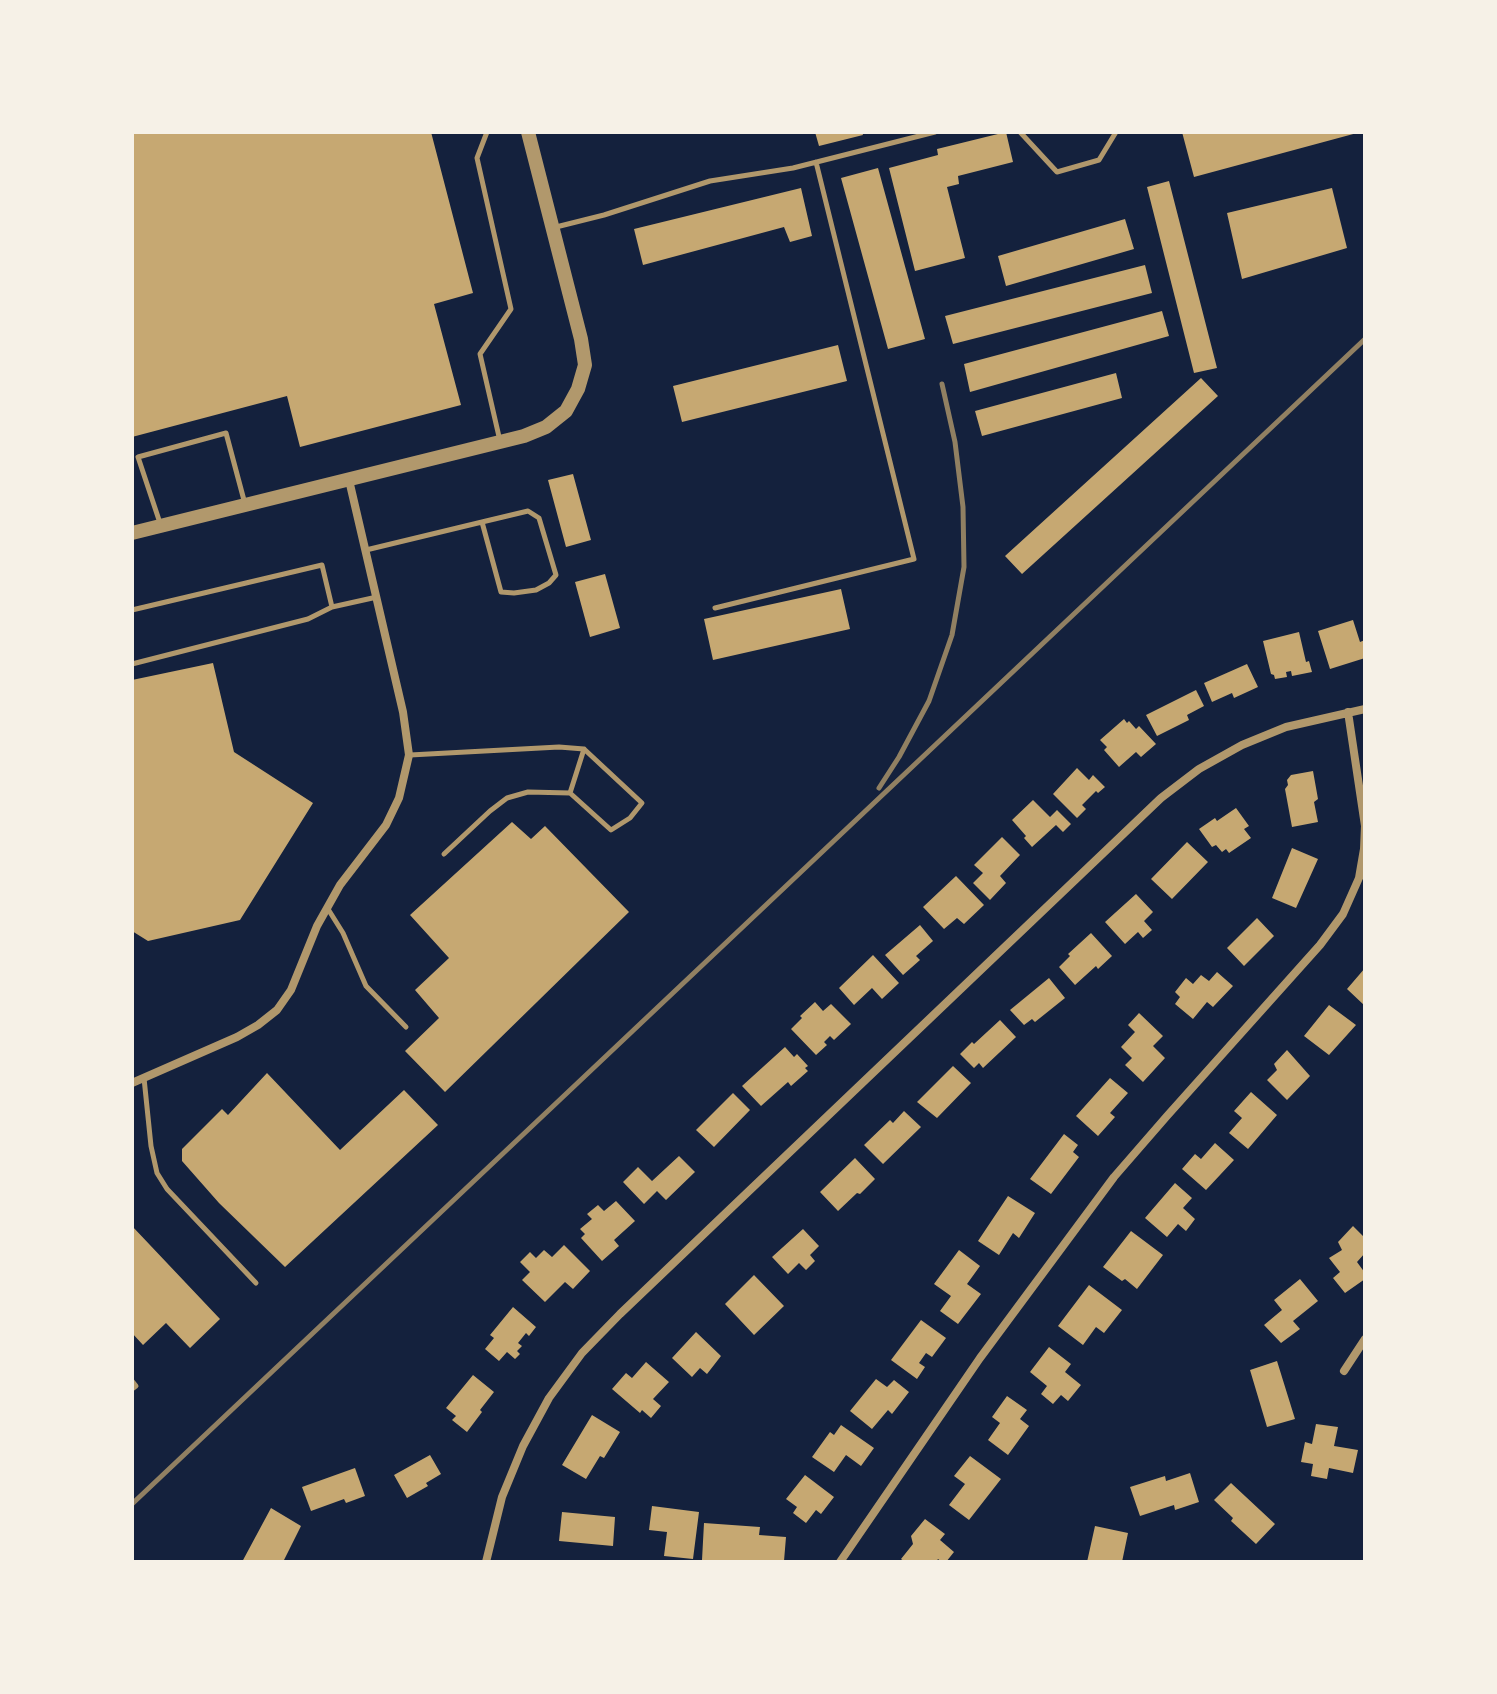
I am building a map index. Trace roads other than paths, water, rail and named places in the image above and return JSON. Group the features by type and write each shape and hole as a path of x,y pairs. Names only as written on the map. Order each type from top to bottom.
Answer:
{"street":[{"path":"132,533 524,436 546,427 566,411 578,389 585,365 528,132"},
{"path":"132,1083 237,1037 277,1010 291,990 317,926 340,885 386,825 399,798 409,755 403,712 349,480"},
{"path":"486,1562 502,1497 523,1446 582,1353 620,1314 1161,798 1199,769 1242,745 1286,727 1365,709"},
{"path":"840,1562 980,1358 1114,1177 1320,945 1343,914 1359,878 1364,837 1348,712"},
{"path":"1344,1371 1365,1339"}],"lane":[{"path":"487,132 477,158 511,309 480,354 500,442"},
{"path":"552,228 710,181 793,168 935,132"},
{"path":"1020,132 1057,172 1099,160 1116,132"},
{"path":"715,608 914,559 816,162"},
{"path":"161,526 138,457 226,433 245,505"},
{"path":"366,550 482,522 528,511 539,518 556,575 536,590 501,592 482,522"},
{"path":"132,610 322,565 332,607"},
{"path":"132,664 308,619 332,607 377,597"},
{"path":"409,755 559,747 584,749 642,803 630,818 611,830 570,793 528,792 507,798 444,854"},
{"path":"570,793 584,749"},
{"path":"327,908 343,933 366,986 406,1027"},
{"path":"144,1077 157,1173 167,1189 256,1283"},
{"path":"132,1381 136,1386 132,1389"}],"railway":[{"path":"132,1504 1365,339"},
{"path":"879,788 929,701 952,635 964,567 963,507 955,442 942,384"}]}
